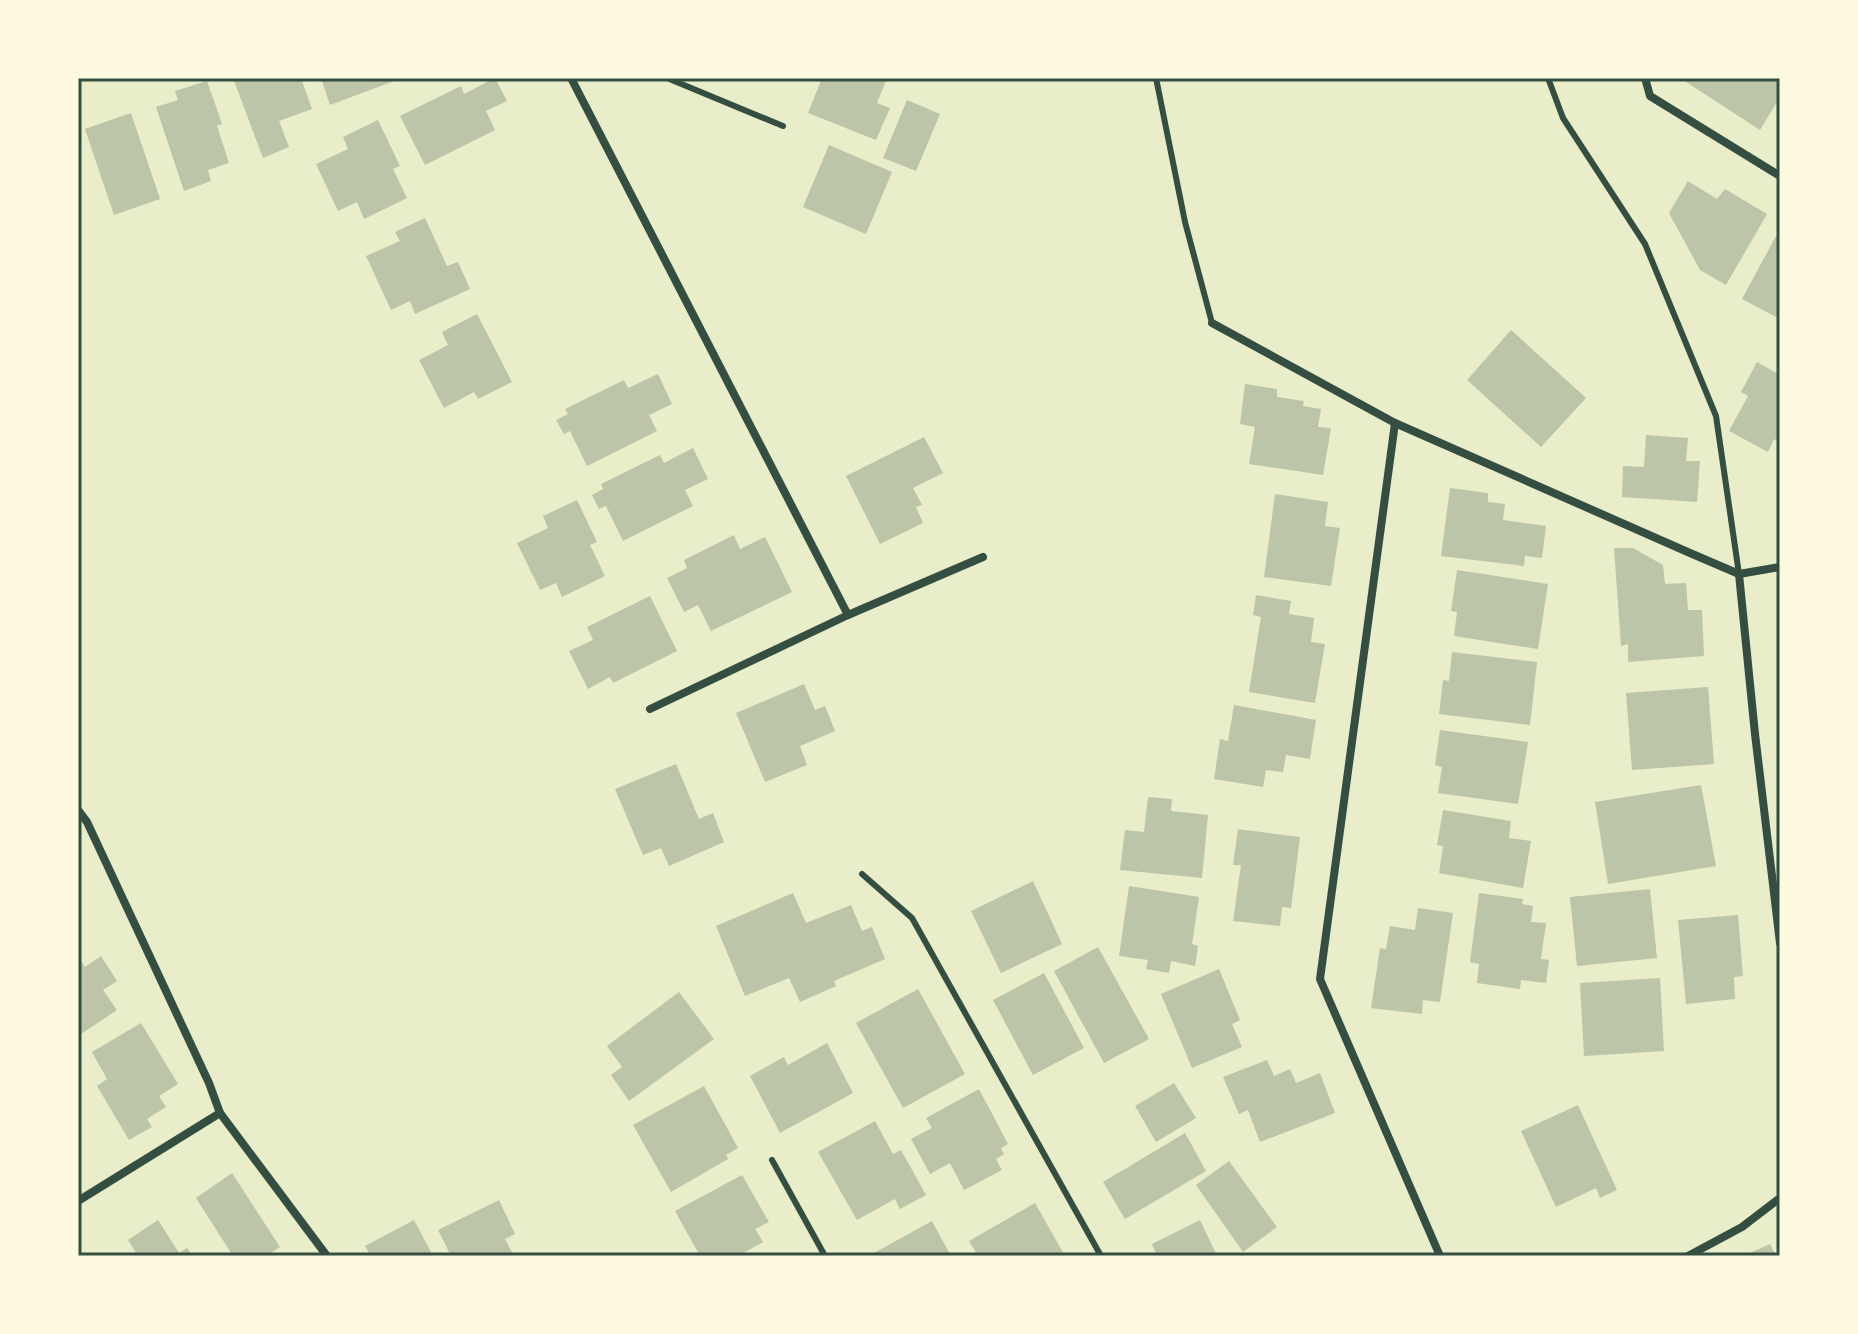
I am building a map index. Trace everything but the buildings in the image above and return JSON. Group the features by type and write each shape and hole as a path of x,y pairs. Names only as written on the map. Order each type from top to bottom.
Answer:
{"street":[{"path":"571,78 848,615"},
{"path":"1645,78 1650,96 1780,176"},
{"path":"1212,323 1395,423 1739,574 1780,567"},
{"path":"1395,423 1320,979 1440,1256"},
{"path":"650,709 848,615 983,557"},
{"path":"1739,574 1780,943"},
{"path":"78,810 87,822 220,1113 327,1256"},
{"path":"78,1201 220,1113"},
{"path":"1688,1256 1742,1227 1780,1198"}],"lane":[{"path":"667,78 783,126"},
{"path":"1156,78 1185,222 1212,323"},
{"path":"1548,78 1563,118 1645,244 1716,416 1739,574"},
{"path":"78,828 87,822"},
{"path":"862,874 912,918 1101,1256"},
{"path":"772,1160 825,1256"}]}
